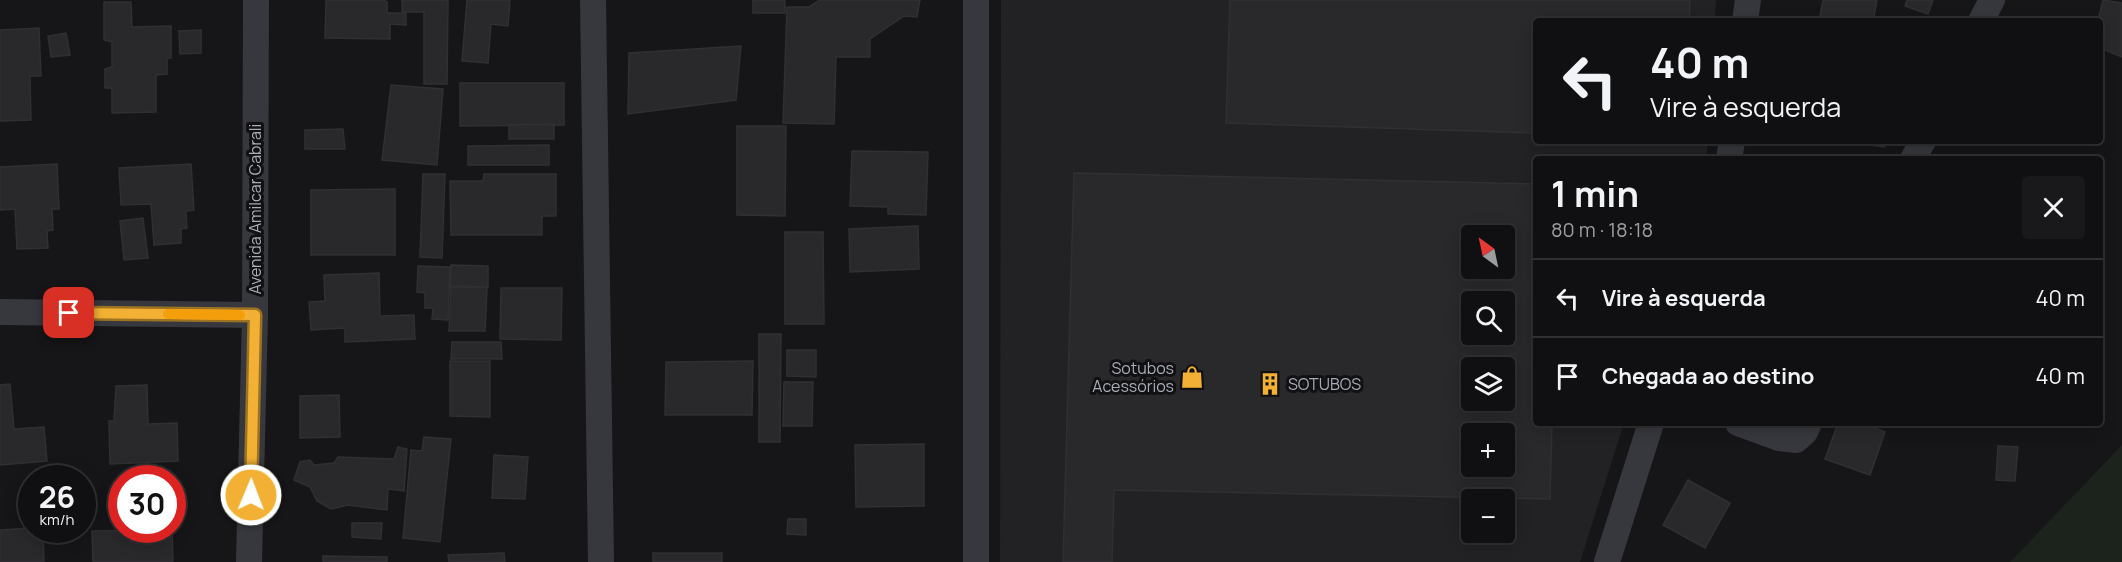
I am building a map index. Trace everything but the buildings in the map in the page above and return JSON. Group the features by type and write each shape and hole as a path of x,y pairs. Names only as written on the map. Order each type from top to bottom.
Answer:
{"street":[{"name":"Avenida Amilcar Cabrali","path":"249,562 255,315 256,0"},
{"path":"593,0 600,562"},
{"path":"976,0 976,562"},
{"path":"1745,18 1748,0"},
{"path":"1983,18 1992,0"},
{"path":"0,312 255,315"},
{"path":"1607,562 1650,426"},
{"path":"1746,426 1779,438 1796,440 1808,426"}],"shaded area":[{"path":"1001,0 1716,0 1715,18 1533,18 1533,144 1708,144 1706,156 1533,156 1533,426 1623,426 1580,562 1000,562"},
{"path":"2122,445 2122,562 2010,562"}],"slow traffic":[{"path":"168,314 240,315"}],"place":[{"name":"Sotubos Acessórios","path":"1192,377"},
{"name":"SOTUBOS","path":"1270,384"}],"route":[{"path":"69,313 255,315 251,495"}]}
